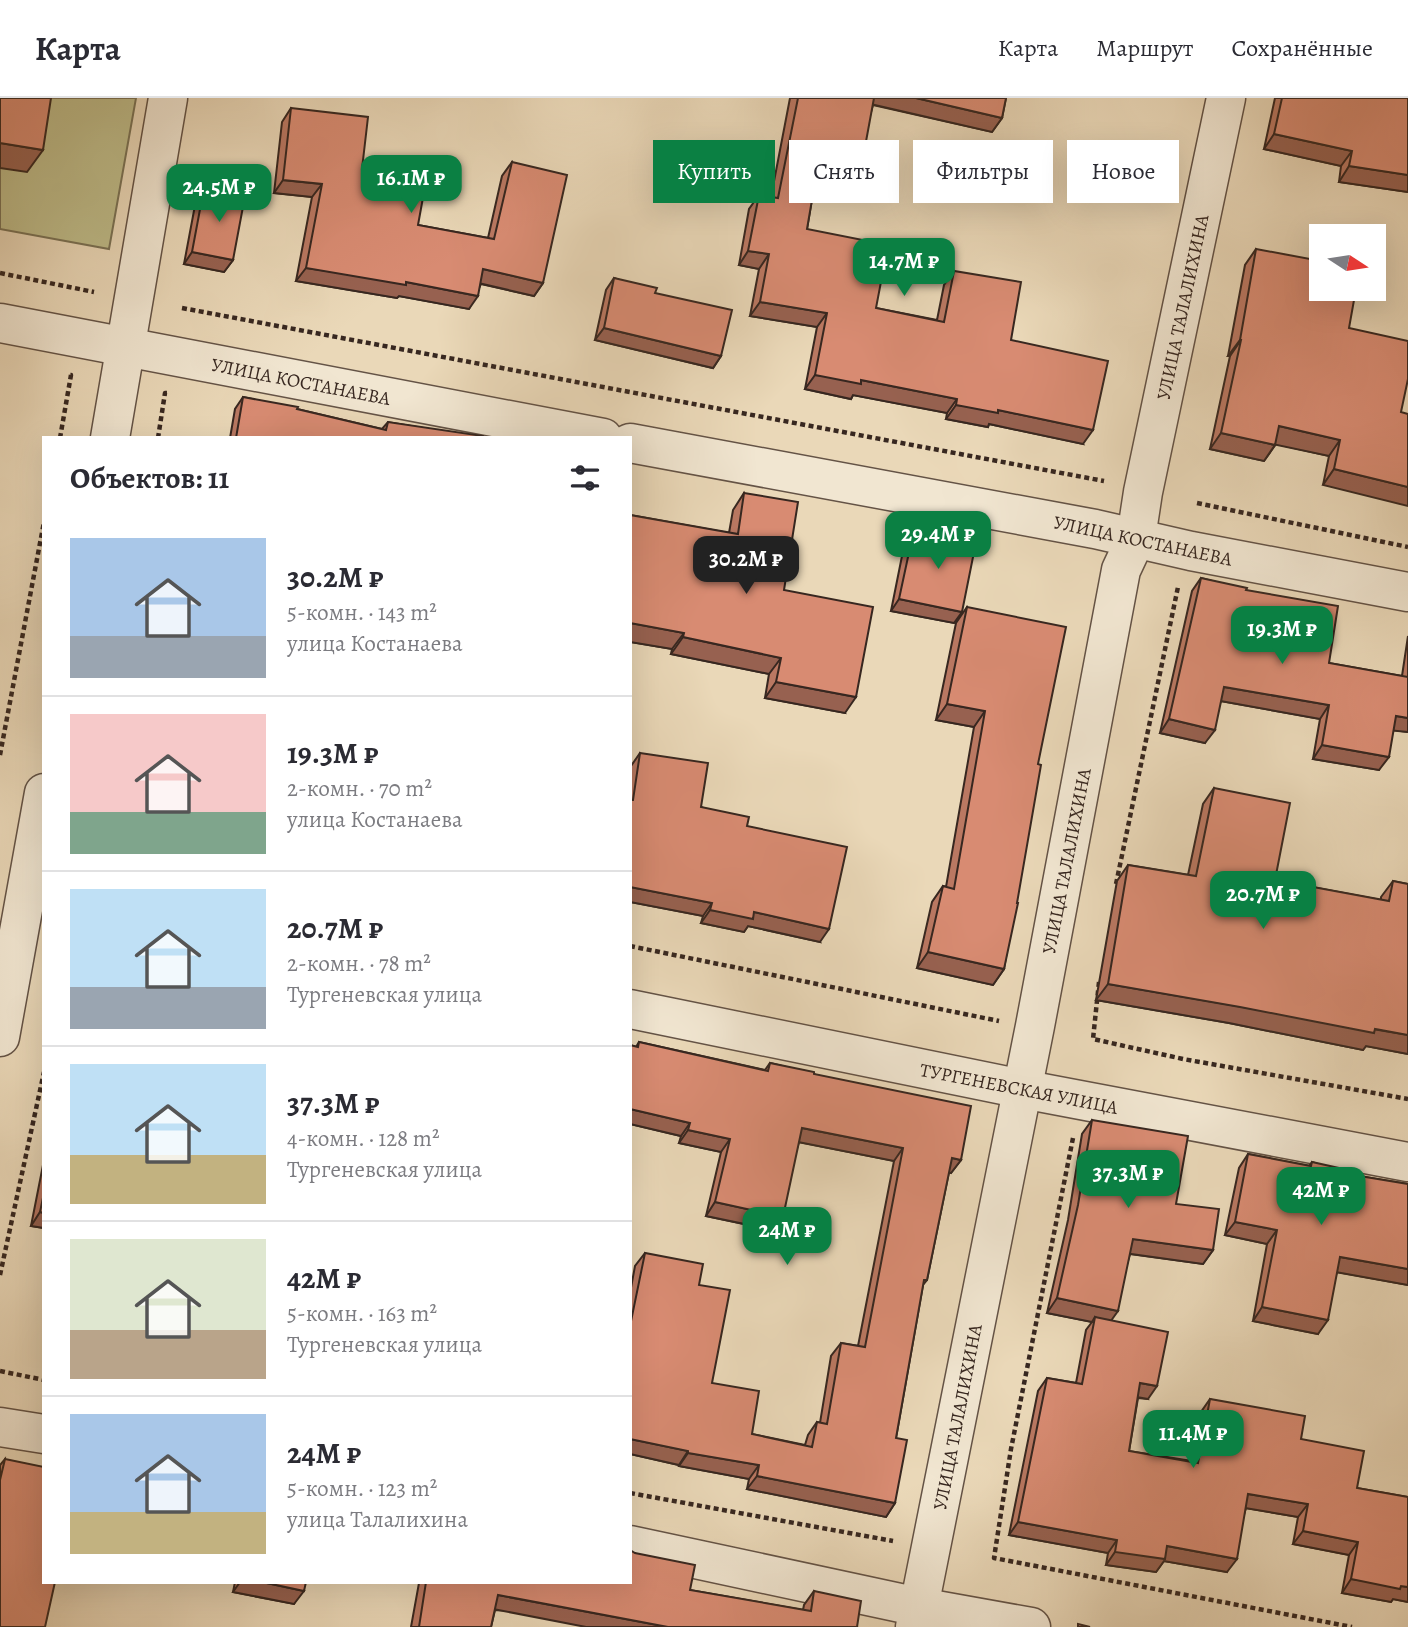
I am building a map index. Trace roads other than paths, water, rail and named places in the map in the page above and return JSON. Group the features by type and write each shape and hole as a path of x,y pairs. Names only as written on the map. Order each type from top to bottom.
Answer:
{"street":[{"path":"110,436 168,98"},
{"name":"УЛИЦА ТАЛАЛИХИНА","path":"917,1617 1121,570 1136,538 1143,492 1226,98"},
{"name":"УЛИЦА КОСТАНАЕВА","path":"0,323 592,436"},
{"name":"УЛИЦА КОСТАНАЕВА","path":"632,443 1408,592"},
{"path":"0,1037 23,886 42,802"},
{"name":"ТУРГЕНЕВСКАЯ УЛИЦА","path":"632,1009 1022,1089 1408,1162"},
{"path":"0,1426 42,1434"},
{"path":"632,1546 917,1617 1031,1627"}]}
